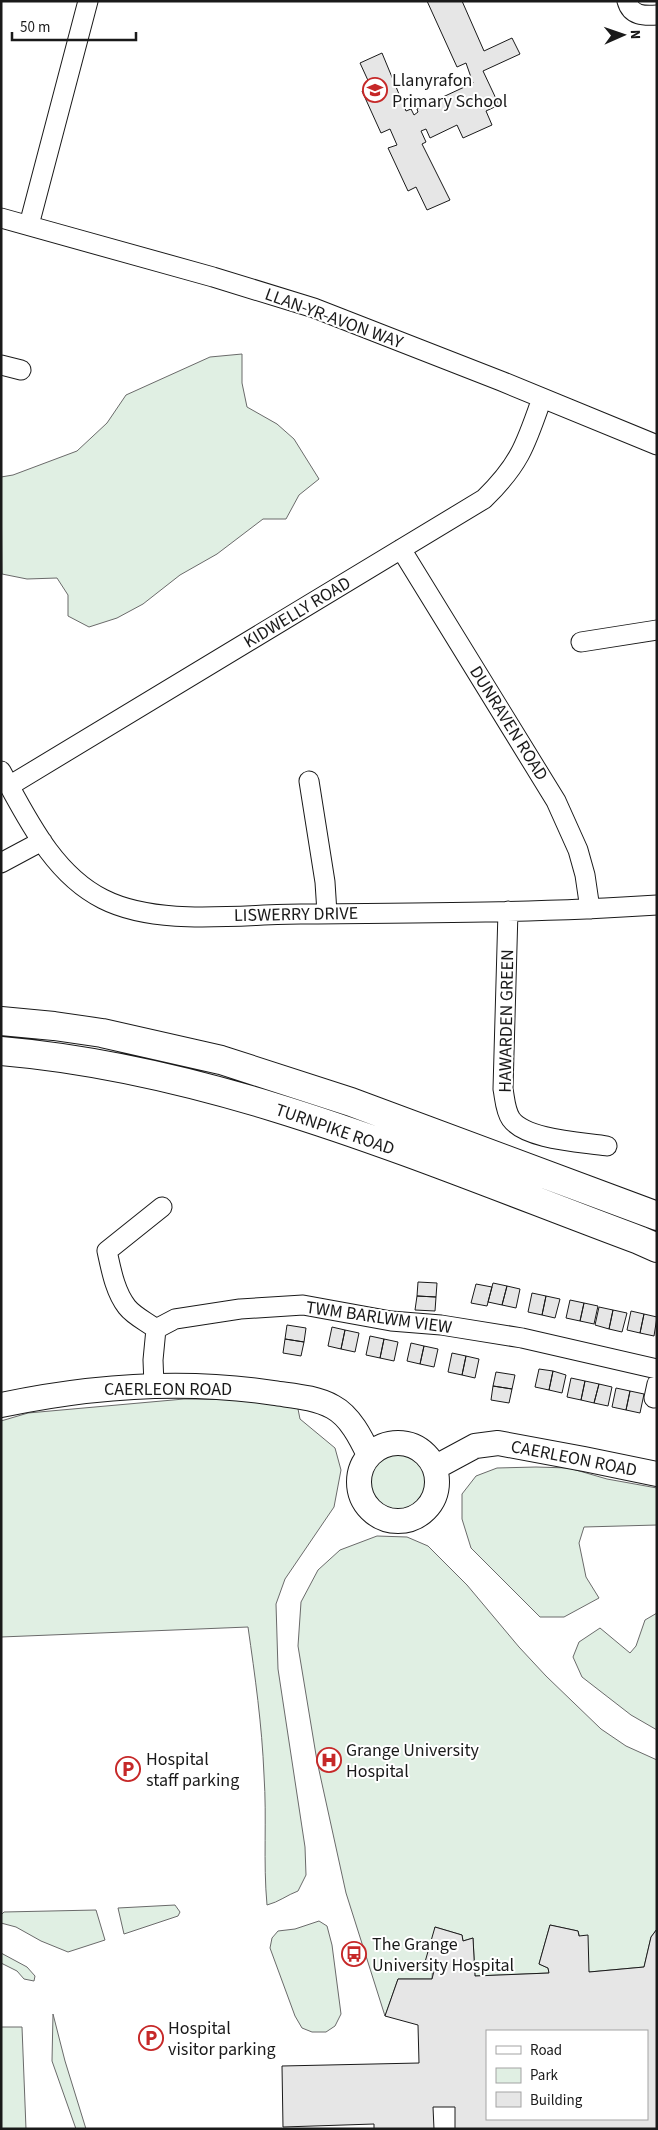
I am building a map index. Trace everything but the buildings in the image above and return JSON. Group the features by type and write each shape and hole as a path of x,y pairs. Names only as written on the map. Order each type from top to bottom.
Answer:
{"highway":[{"name":"TURNPIKE ROAD","path":"1,1021 102,1033 221,1060 351,1102 657,1216"},
{"name":"TURNPIKE ROAD","path":"1,1051 100,1063 210,1088 344,1130 657,1248"}],"main road":[{"name":"CAERLEON ROAD","path":"1,1405 90,1390 154,1385 199,1385 260,1391 310,1398 334,1407 351,1424 369,1455"},
{"path":"404,1443 416,1447 426,1454 436,1467 437,1489 433,1501 424,1512 412,1519 399,1521 385,1519 374,1513 364,1502 360,1490 359,1476 369,1455 380,1446 404,1443"},
{"name":"CAERLEON ROAD","path":"436,1467 475,1446 498,1443 657,1474"}],"street":[{"path":"29,225 88,1"},
{"path":"627,1 628,6 635,14 644,16 657,15"},
{"name":"LLAN-YR-AVON WAY","path":"1,218 213,277 314,308 657,445"},
{"path":"1,365 21,370"},
{"name":"KIDWELLY ROAD","path":"5,779 484,499 517,462 528,439 542,398"},
{"name":"DUNRAVEN ROAD","path":"401,549 556,801 578,850 585,875 590,909"},
{"path":"581,642 657,630"},
{"name":"LISWERRY DRIVE","path":"5,779 42,841 69,875 84,888 104,899 141,912 187,916 508,911 657,905"},
{"path":"309,781 325,882 327,913"},
{"path":"1,863 42,841"},
{"name":"HAWARDEN GREEN","path":"508,911 503,1089 506,1107 512,1120 523,1130 607,1146"},
{"path":"154,1385 156,1329 128,1308 111,1269 107,1250 162,1207"},
{"name":"TWM BARLWM VIEW","path":"156,1329 175,1319 240,1309 303,1305 391,1321 441,1324 522,1338 657,1370"}],"green space":[{"path":"242,354 242,383 247,407 277,424 294,439 319,479 299,495 286,519 263,519 217,554 180,575 143,604 117,618 89,627 68,616 68,595 57,578 27,579 2,574 1,477 13,475 77,451 107,423 126,395 210,357"},
{"path":"184,1399 277,1400 297,1404 300,1419 335,1448 341,1470 334,1507 285,1579 276,1604 278,1669 305,1847 306,1875 298,1891 267,1905 263,1756 248,1627 1,1637 1,1421 28,1413"},
{"path":"399,1453 415,1458 423,1466 428,1482 423,1498 415,1506 399,1511 383,1506 375,1498 370,1482 375,1466 383,1458"},
{"path":"497,1468 569,1468 607,1479 657,1488 657,1525 584,1527 579,1543 586,1577 599,1598 564,1617 540,1617 471,1548 462,1519 462,1494 476,1476"},
{"path":"377,1536 407,1537 428,1546 467,1585 546,1676 601,1729 626,1746 657,1760 657,1929 651,1937 644,1967 589,1972 578,1931 550,1925 539,1964 548,1968 549,1973 475,1976 473,1938 463,1941 462,1935 435,1927 432,1979 398,1979 385,2016 346,1893 317,1761 298,1646 301,1602 318,1570 340,1550"},
{"path":"657,1613 657,1730 631,1715 582,1677 573,1657 579,1642 600,1628 630,1653 636,1646 645,1620"},
{"path":"175,1905 180,1912 178,1916 124,1934 118,1908"},
{"path":"96,1910 105,1940 68,1952 41,1941 16,1927 1,1923 1,1915 4,1912"},
{"path":"319,1921 327,1926 332,1945 341,2014 335,2026 326,2032 312,2032 302,2028 295,2016 270,1948 272,1938 278,1931 295,1929"},
{"path":"1,1953 27,1967 35,1976 34,1981 24,1979 17,1971 1,1963"},
{"path":"53,2014 86,2129 76,2129 52,2061"},
{"path":"1,2027 22,2027 26,2129 1,2129"}],"place":[{"name":"Llanyrafon Primary School","path":"375,90"},
{"name":"Grange University Hospital","path":"329,1760"},
{"name":"Hospital staff parking","path":"128,1769"},
{"name":"The Grange University Hospital","path":"354,1954"},
{"name":"Hospital visitor parking","path":"151,2038"}]}
